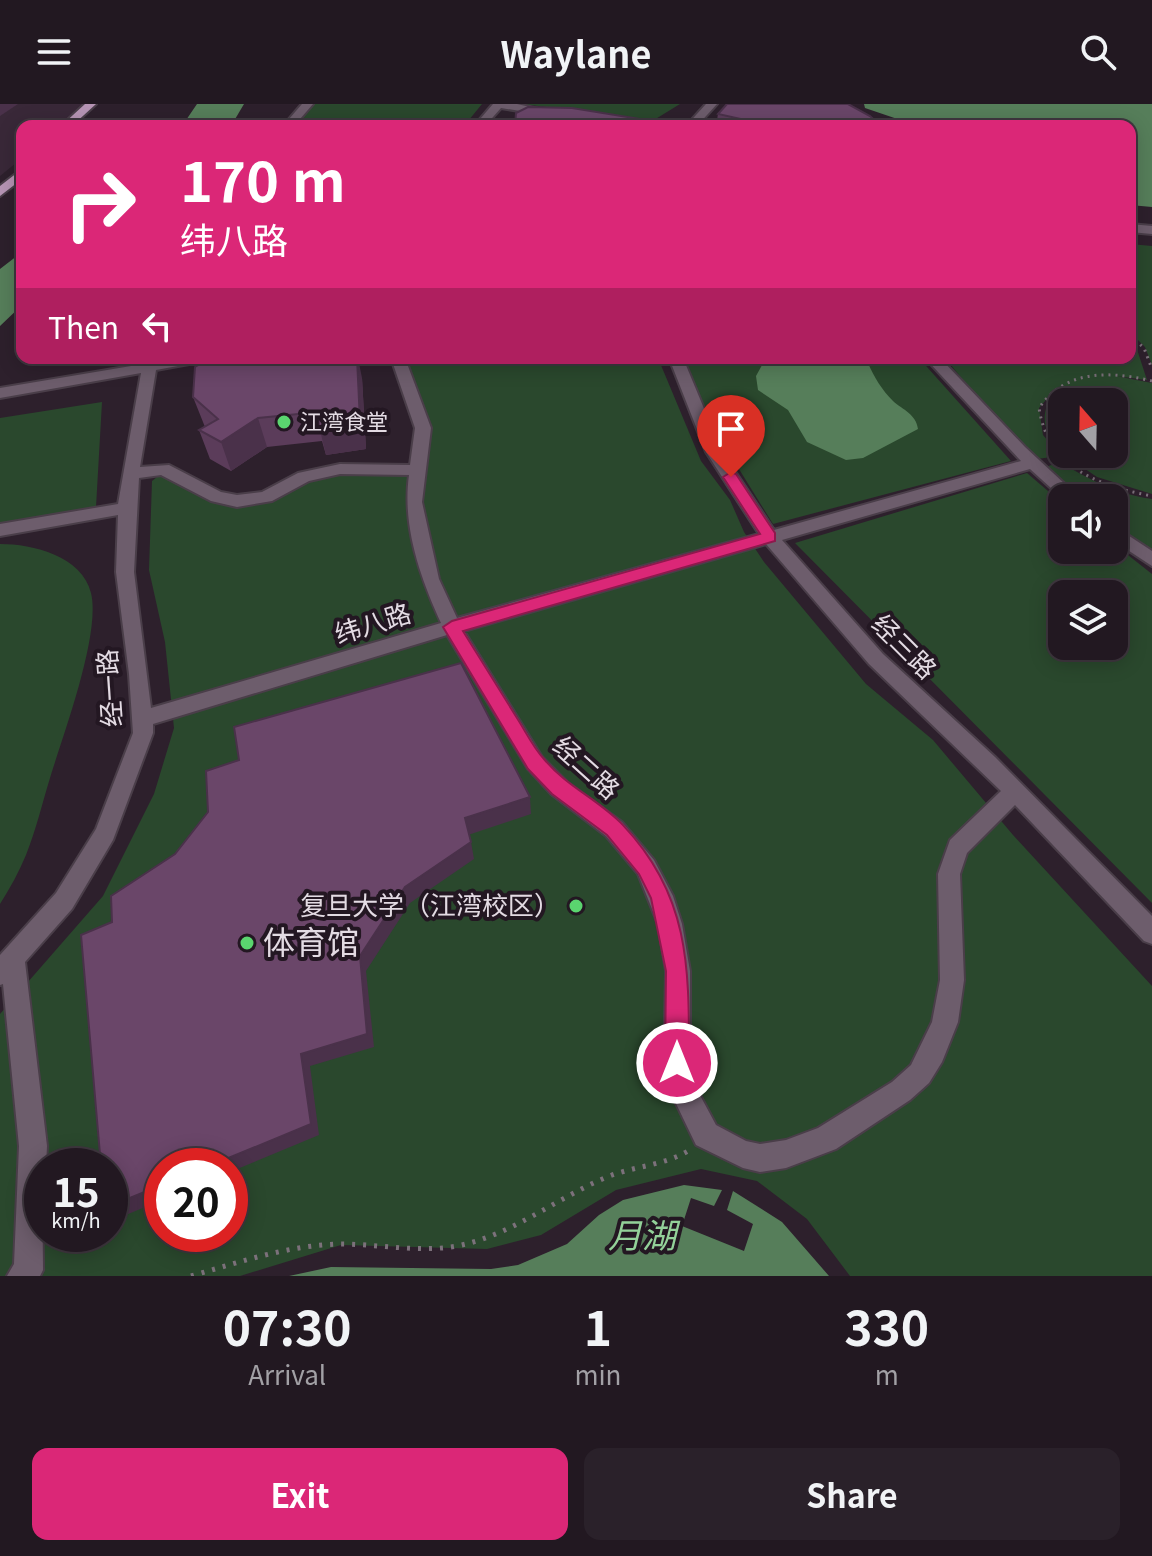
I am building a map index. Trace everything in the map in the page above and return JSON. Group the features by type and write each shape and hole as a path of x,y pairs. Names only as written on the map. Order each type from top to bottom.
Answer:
{"main road":[{"path":"73,120 91,104"},
{"path":"82,120 100,104"},
{"path":"0,183 16,169"},
{"path":"0,192 16,178"}],"lane":[{"path":"293,120 308,104"},
{"path":"484,120 498,104 571,116"},
{"path":"697,120 712,104"},
{"path":"0,393 145,364"},
{"name":"经一路","path":"6,967 64,901 105,833 143,733 125,572 131,474 150,364"},
{"name":"经二路","path":"400,364 423,428 416,520 430,579 452,627 535,763 559,788 614,829 646,867 661,896 670,924 678,971 677,1063 682,1089 706,1135"},
{"name":"经三路","path":"678,364 714,452 770,537 876,659 1015,791 1152,933"},
{"path":"937,364 971,402 1056,484"},
{"name":"纬八路","path":"143,719 452,627 1033,463"},
{"path":"131,474 163,469 217,497 237,501 266,497 304,477 340,469 418,470"},
{"path":"0,530 127,508"},
{"path":"1128,542 1152,560"},
{"path":"706,1135 743,1154 760,1158 786,1154 826,1139 901,1091 920,1074 933,1053 945,1022 952,980 949,874 958,847 1015,791"},
{"path":"6,967 33,1146 28,1270 22,1276"}],"path":[{"path":"1136,341 1144,348 1152,369"},
{"path":"1152,381 1103,375 1067,381 1044,399 1039,408 1039,420 1051,446 1075,468 1119,489 1152,496"},
{"path":"191,1276 262,1256 321,1245 426,1248 468,1244 534,1218 612,1175 679,1157 706,1135"}],"shaded area":[{"path":"0,104 89,104 69,120 16,120 16,163 0,176"},
{"path":"313,104 482,104 469,120 298,120"},
{"path":"521,104 680,104 654,120"},
{"path":"1136,245 1152,246 1152,365 1145,347 1136,338"},
{"path":"1136,346 1147,380 1116,376 1152,383 1152,494 1128,484 1097,477 1084,468 1128,468 1128,388 1048,388 1048,398 1039,408 1043,435 1048,441 1048,458 1036,459 982,403 950,364 1136,364"},
{"name":"复旦大学（江湾校区）","path":"404,364 661,364 701,461 730,500 744,532 764,562 866,684 933,740 1013,835 1152,986 1152,1276 850,1276 807,1219 757,1181 701,1169 616,1190 541,1235 487,1249 341,1245 240,1276 0,1276 0,1014 103,896 154,794 174,728 165,642 149,570 152,481 163,472 197,495 220,503 245,504 331,474 423,472"},
{"path":"687,364 924,364 1011,461 773,524 708,419"},
{"path":"102,402 96,507 0,523 0,418"},
{"path":"1048,402 1048,432 1045,424"},
{"path":"1043,468 1070,468 1102,484 1062,484"},
{"path":"1027,473 1048,491 1048,564 1128,564 1128,555 1152,574 1152,903 795,543"},
{"path":"1128,494 1152,499 1152,554 1128,536"},
{"path":"0,544 27,546 67,561 86,580 93,611 79,685 30,846 0,904"}],"water":[{"path":"197,104 244,104 235,120 186,120"},
{"path":"864,104 1152,104 1152,207 1136,206 1136,120 900,120 865,108"},
{"path":"16,257 16,311 0,326 0,269"},
{"path":"763,364 869,364 885,392 912,416 918,429 863,458 846,460 807,442 788,410 758,390 756,376"},
{"name":"月湖","path":"684,1185 722,1190 714,1206 691,1198 682,1226 744,1251 753,1224 727,1210 733,1191 782,1222 829,1276 289,1276 331,1267 491,1269 518,1265 567,1244 599,1215 623,1200"}],"building":[{"path":"727,104 848,104 874,120 745,120 718,114"},
{"path":"528,107 572,108 646,120 515,120 516,113"},
{"path":"200,364 357,364 360,421 319,426 318,412 258,418 221,442 199,430 218,419 193,397 195,367"},
{"name":"体育馆","path":"461,663 530,797 465,818 471,842 405,887 360,956 367,1034 301,1054 311,1124 248,1150 144,1148 144,1192 128,1199 128,1148 99,1148 81,935 112,922 111,896 175,854 208,812 206,771 239,760 234,727"}],"place":[{"name":"江湾食堂","path":"284,422"},
{"name":"复旦大学（江湾校区）","path":"576,906"},
{"name":"体育馆","path":"247,943"}],"route":[{"path":"677,1063 678,971 670,924 661,896 646,867 614,829 559,788 535,763 507,722 452,627 770,537 731,477"}]}
